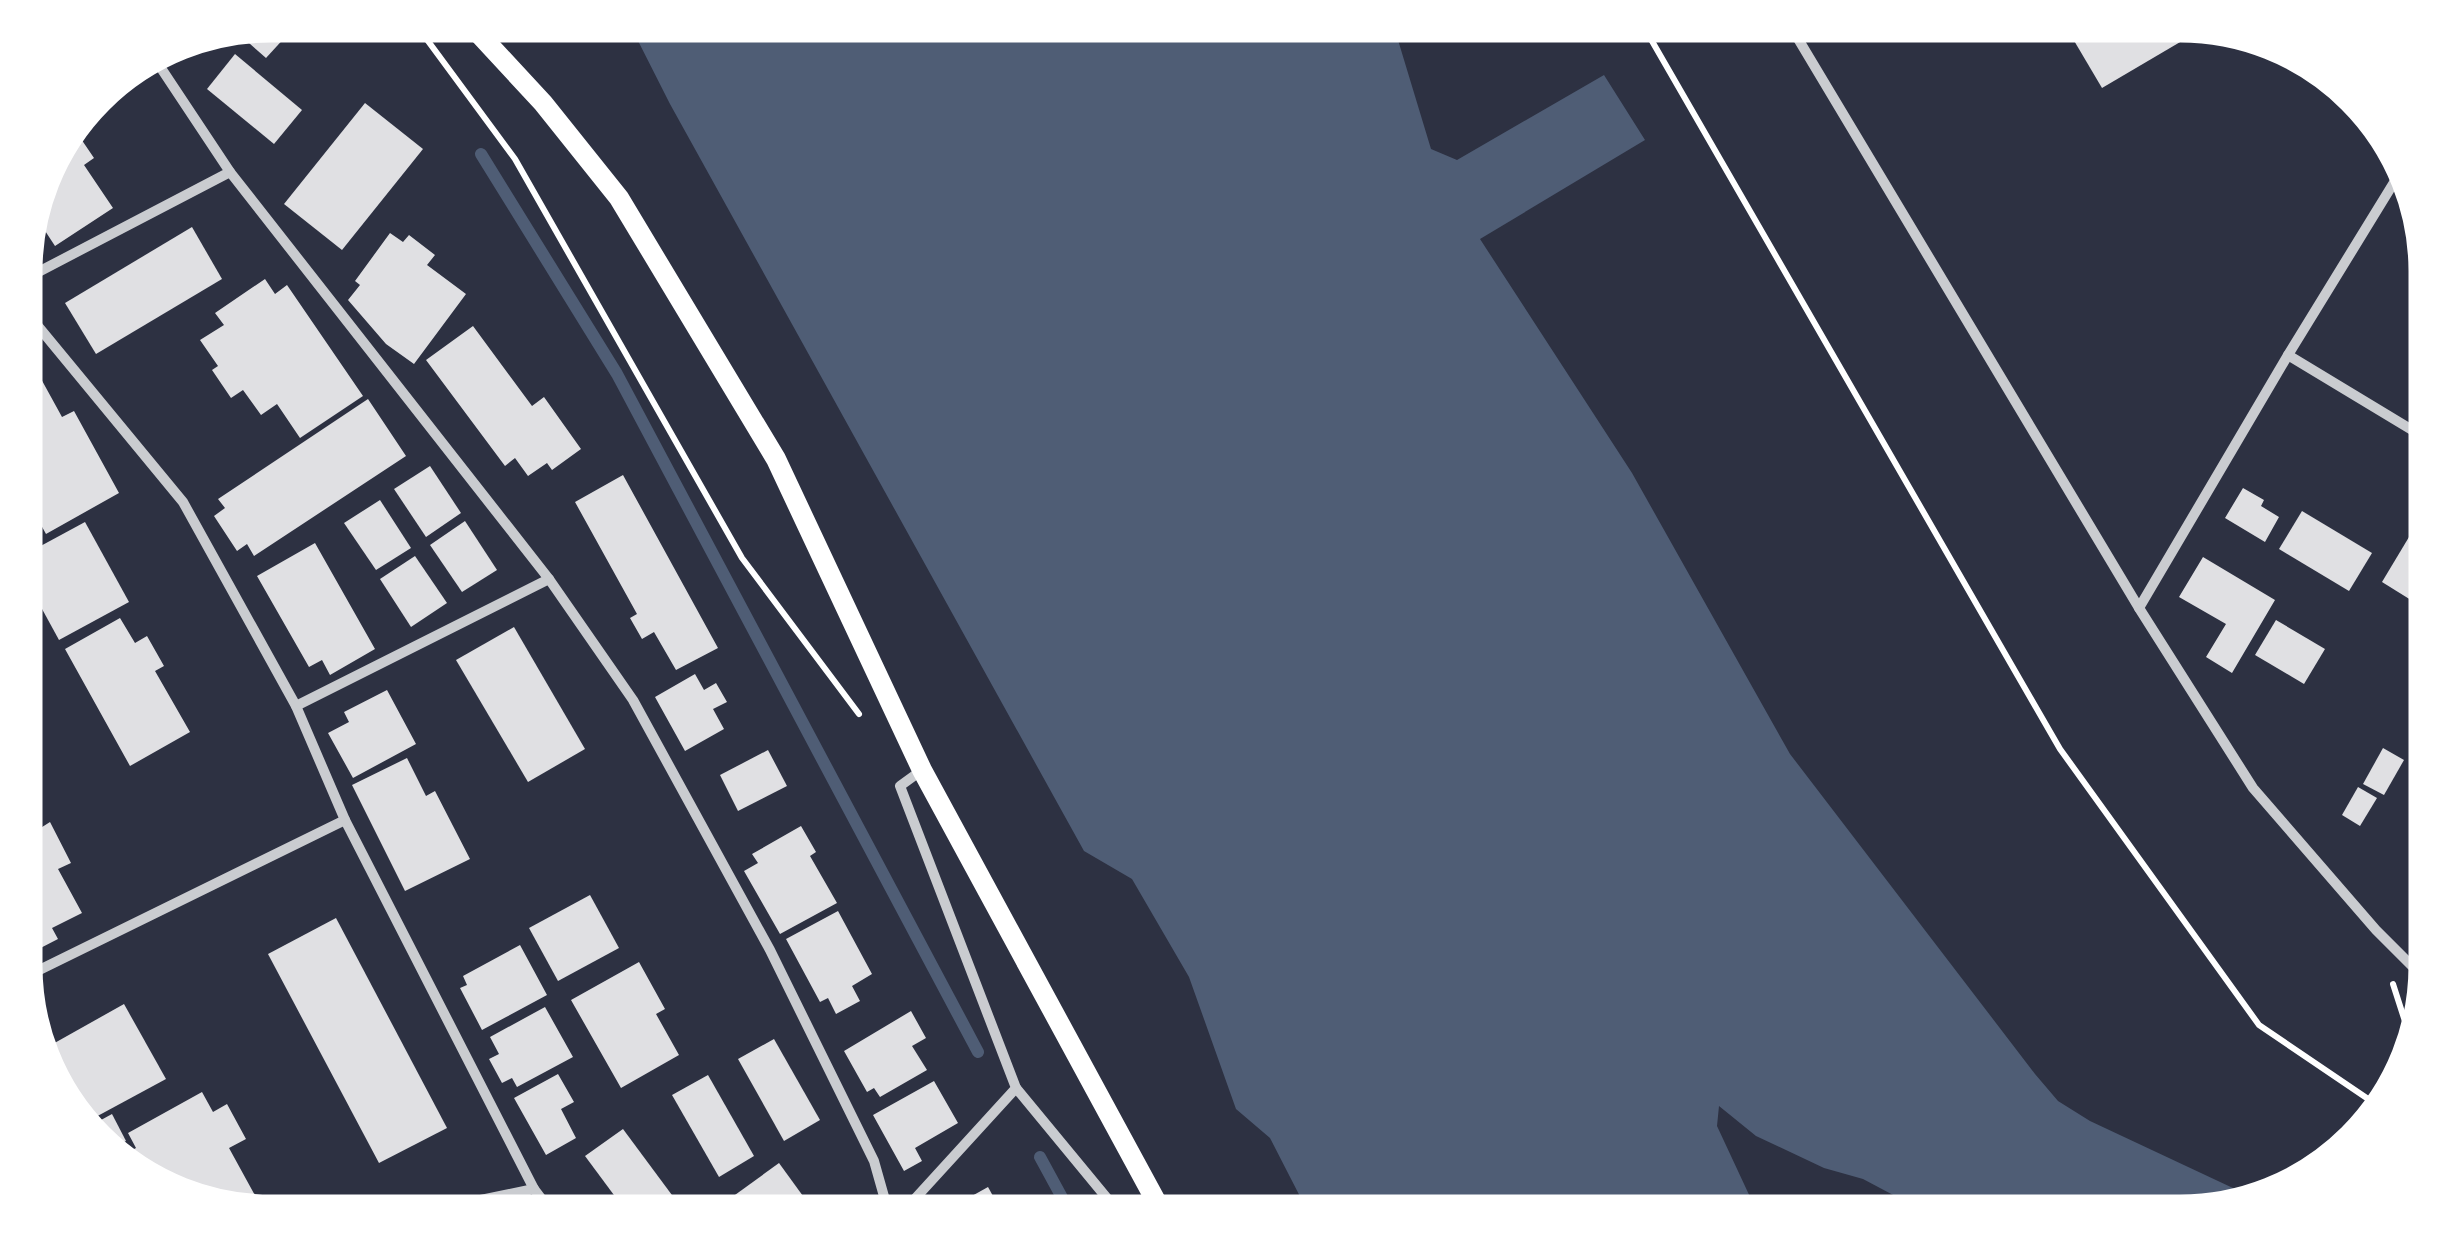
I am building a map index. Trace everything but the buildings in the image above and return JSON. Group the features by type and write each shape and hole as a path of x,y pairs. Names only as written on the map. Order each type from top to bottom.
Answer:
{"main road":[{"path":"485,40 543,102 619,198 776,459 922,770 1155,1197"}],"street":[{"path":"1799,40 2139,608 2253,788 2411,966"},
{"path":"161,68 230,172 549,578 632,700 770,950 874,1161 884,1197"},
{"path":"40,271 230,172"},
{"path":"2139,608 2393,184"},
{"path":"40,329 183,502 296,706 346,820 540,1197"},
{"path":"2288,355 2411,429"},
{"path":"296,706 549,578"},
{"path":"922,770 900,786 1016,1088 1106,1197"},
{"path":"40,970 346,820"},
{"path":"916,1197 1016,1088"},
{"path":"495,1197 534,1189"}],"path":[{"path":"427,40 515,159 742,558 862,716"},
{"path":"1651,40 2060,748 2259,1025 2369,1099"}],"water":[{"path":"638,40 1398,40 1431,149 1457,160 1604,75 1645,140 1480,239 1632,473 1790,754 2035,1074 2058,1101 2090,1121 2237,1190 2195,1197 1897,1197 1863,1179 1824,1168 1756,1136 1719,1106 1717,1126 1750,1197 1300,1197 1270,1138 1236,1109 1189,977 1132,879 1084,851"}],"waterway":[{"path":"481,154 617,374 978,1052"},
{"path":"1040,1157 1062,1197"}]}
